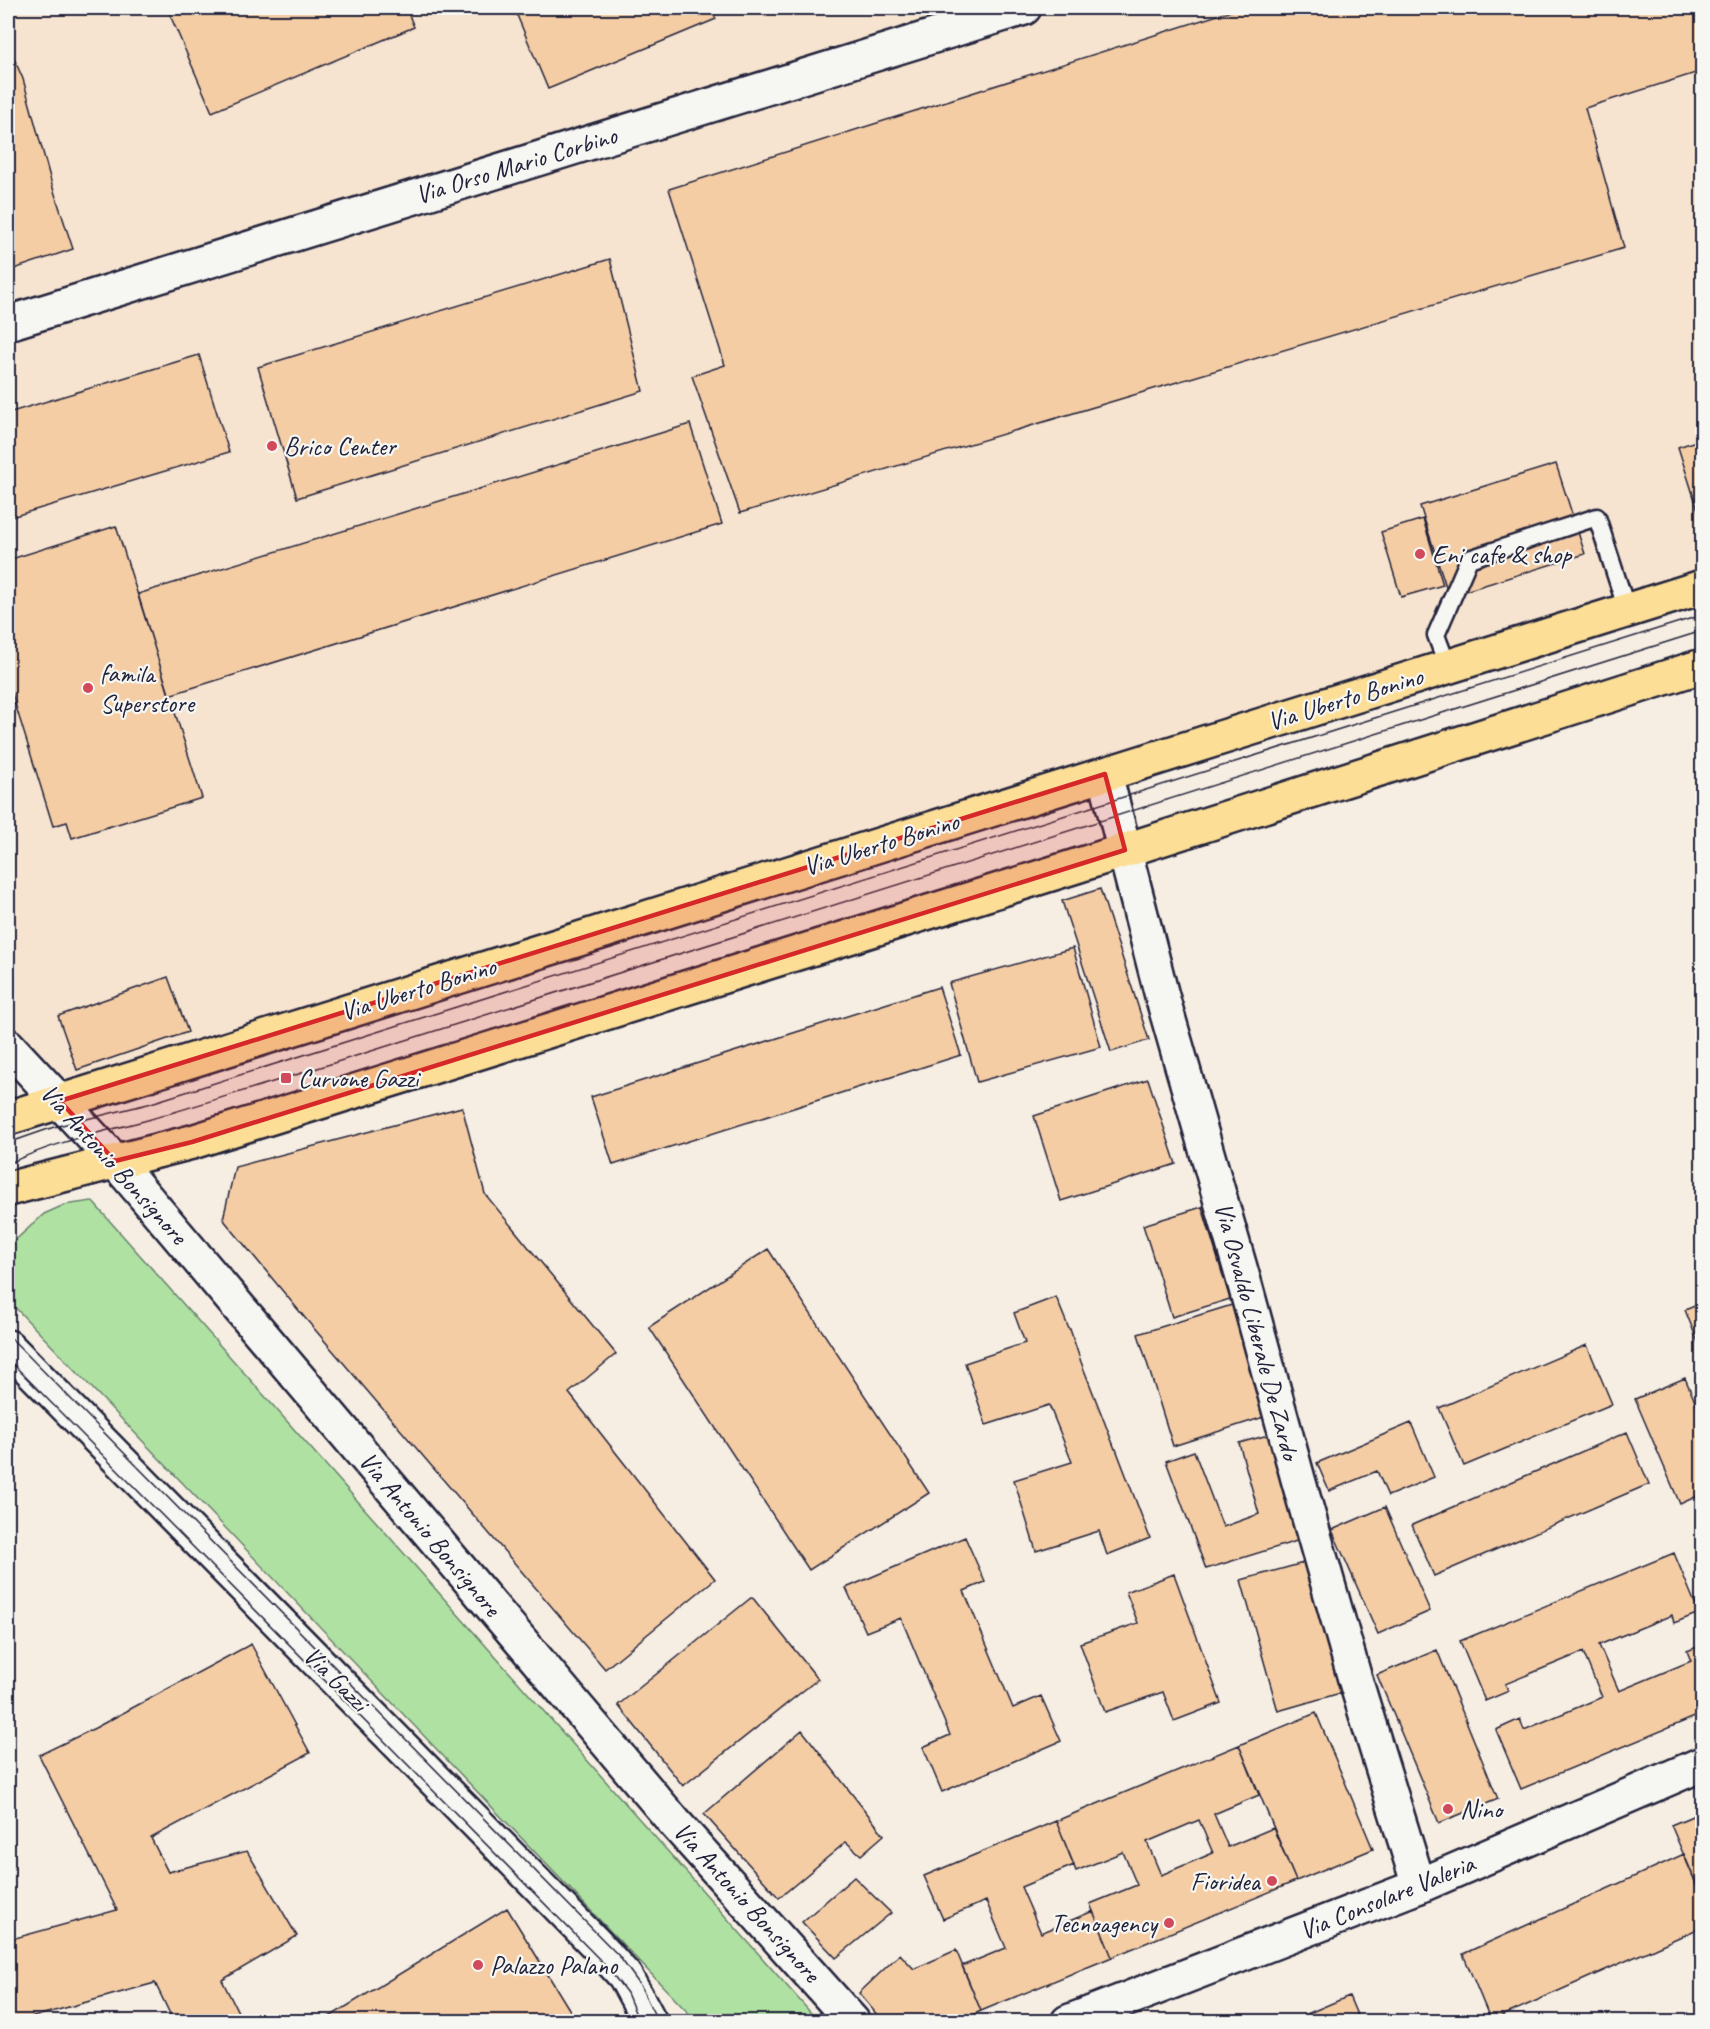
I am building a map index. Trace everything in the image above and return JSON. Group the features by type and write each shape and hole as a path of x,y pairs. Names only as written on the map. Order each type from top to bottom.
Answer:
{"main road":[{"name":"Via Uberto Bonino","path":"8,1118 1702,587"},
{"path":"8,1189 204,1138 1125,850 1702,666"}],"street":[{"name":"Via Orso Mario Corbino","path":"8,323 1024,8"},
{"name":"Via Osvaldo Liberale De Zardo","path":"1105,774 1162,996 1355,1679 1419,1886"},
{"name":"Via Antonio Bonsignore","path":"8,1046 115,1161 675,1823 853,2022"},
{"name":"Via Gazzi","path":"8,1347 596,1944 625,1976 650,2022"},
{"name":"Via Consolare Valeria","path":"1068,2022 1419,1886 1702,1764"}],"lane":[{"path":"1448,667 1436,635 1469,559 1596,516 1627,610"}],"highlighted area":[{"path":"1105,774 1125,850 192,1142 115,1161 60,1101 250,1041"}],"shaded area":[{"path":"8,8 1702,8 1702,595 56,1111 8,1061"}],"green space":[{"path":"92,1201 818,2021 696,2021 8,1300 9,1246 44,1214 64,1205"}],"building":[{"path":"167,8 406,8 414,27 212,112"},
{"path":"514,8 711,8 716,19 548,89"},
{"path":"1240,8 1702,8 1702,71 1585,108 1624,248 740,513 692,376 725,365 669,189"},
{"path":"8,45 23,79 52,185 73,249 8,271"},
{"path":"610,259 643,391 297,498 258,367"},
{"path":"199,355 229,452 8,518 8,413"},
{"path":"690,424 722,524 169,695 138,594"},
{"path":"1702,439 1702,508 1698,510 1678,447"},
{"path":"1556,464 1585,554 1449,596 1420,506"},
{"path":"1423,519 1443,585 1401,597 1381,532"},
{"name":"famila Superstore","path":"116,526 202,798 72,838 67,822 53,826 8,681 8,560"},
{"path":"1100,889 1149,1040 1111,1052 1062,901"},
{"path":"1073,948 1101,1047 977,1082 949,983"},
{"path":"168,977 188,1032 77,1070 58,1016"},
{"path":"939,987 961,1055 613,1165 591,1097"},
{"path":"1148,1079 1176,1164 1061,1201 1034,1116"},
{"path":"462,1107 485,1194 616,1354 569,1393 715,1579 605,1669 223,1219 235,1167"},
{"path":"1202,1207 1230,1299 1172,1317 1143,1225"},
{"path":"768,1249 929,1493 809,1570 649,1327"},
{"path":"1056,1297 1150,1538 1107,1555 1099,1531 1036,1551 1014,1480 1072,1462 1049,1405 986,1425 965,1363 1025,1343 1014,1313"},
{"path":"1702,1303 1702,1352 1685,1310"},
{"path":"1232,1305 1267,1416 1173,1446 1138,1334"},
{"path":"1587,1345 1612,1404 1464,1466 1439,1408"},
{"path":"1685,1378 1702,1418 1702,1494 1680,1504 1635,1399"},
{"path":"1411,1423 1434,1477 1388,1496 1377,1471 1329,1491 1317,1463"},
{"path":"1627,1432 1649,1484 1434,1576 1412,1525"},
{"path":"1272,1434 1300,1540 1206,1569 1166,1461 1194,1451 1223,1527 1259,1514 1239,1443"},
{"path":"1385,1507 1430,1611 1378,1634 1332,1530"},
{"path":"965,1537 985,1582 964,1591 1013,1708 1041,1696 1061,1741 942,1792 923,1747 950,1735 901,1618 866,1632 846,1588"},
{"path":"1702,1541 1702,1557 1697,1543"},
{"path":"1674,1553 1699,1613 1674,1623 1672,1615 1599,1645 1619,1691 1691,1661 1687,1651 1702,1645 1702,1714 1521,1789 1496,1730 1520,1719 1524,1730 1602,1697 1583,1652 1505,1684 1509,1691 1485,1701 1460,1641"},
{"path":"1307,1562 1344,1692 1278,1711 1241,1580"},
{"path":"1174,1574 1221,1703 1174,1721 1163,1692 1105,1712 1080,1643 1138,1623 1126,1592"},
{"path":"752,1597 818,1679 683,1786 618,1705"},
{"path":"251,1644 310,1753 151,1838 168,1872 247,1851 297,1936 222,1980 241,2018 235,2022 174,2022 155,1983 8,2022 8,1940 117,1910 39,1755 95,1728"},
{"path":"1437,1650 1498,1799 1439,1823 1377,1675"},
{"path":"1316,1713 1373,1849 1296,1881 1239,1745"},
{"path":"802,1730 884,1835 861,1855 846,1842 779,1898 704,1814"},
{"path":"1239,1745 1259,1795 1214,1814 1228,1847 1273,1828 1296,1881 1112,1957 1090,1904 1137,1885 1123,1852 1076,1871 1056,1821","holes":["1199,1820 1213,1853 1161,1875 1147,1842"]},
{"path":"1702,1812 1702,1898 1671,1825"},
{"path":"1056,1821 1074,1865 1021,1887 1041,1933 1093,1911 1112,1957 981,2011 962,1966 1006,1948 986,1901 943,1919 924,1876"},
{"path":"1684,1854 1702,1898 1702,1927 1491,2021 1463,1954"},
{"path":"854,1877 891,1913 836,1958 802,1922"},
{"name":"Palazzo Palano","path":"507,1908 577,2022 321,2022"},
{"path":"956,1950 981,2011 957,2022 883,2022 859,1993 900,1954 914,1969"},
{"path":"1349,1996 1360,2022 1288,2022"}],"tram line":[{"path":"8,1143 54,1127 148,1104 1702,615"},
{"path":"8,1164 58,1144 144,1121 286,1078 1702,631"},
{"path":"8,1335 619,1956 640,1985 658,2022"},
{"path":"8,1359 607,1967 627,1993 639,2022"}],"place":[{"name":"Brico Center","path":"272,446"},
{"name":"Eni cafe & shop","path":"1420,554"},
{"name":"famila Superstore","path":"88,688"},
{"name":"Curvone Gazzi","path":"286,1078"},
{"name":"Nino","path":"1448,1809"},
{"name":"Fioridea","path":"1272,1881"},
{"name":"Tecnoagency","path":"1169,1923"},
{"name":"Palazzo Palano","path":"478,1965"}]}
